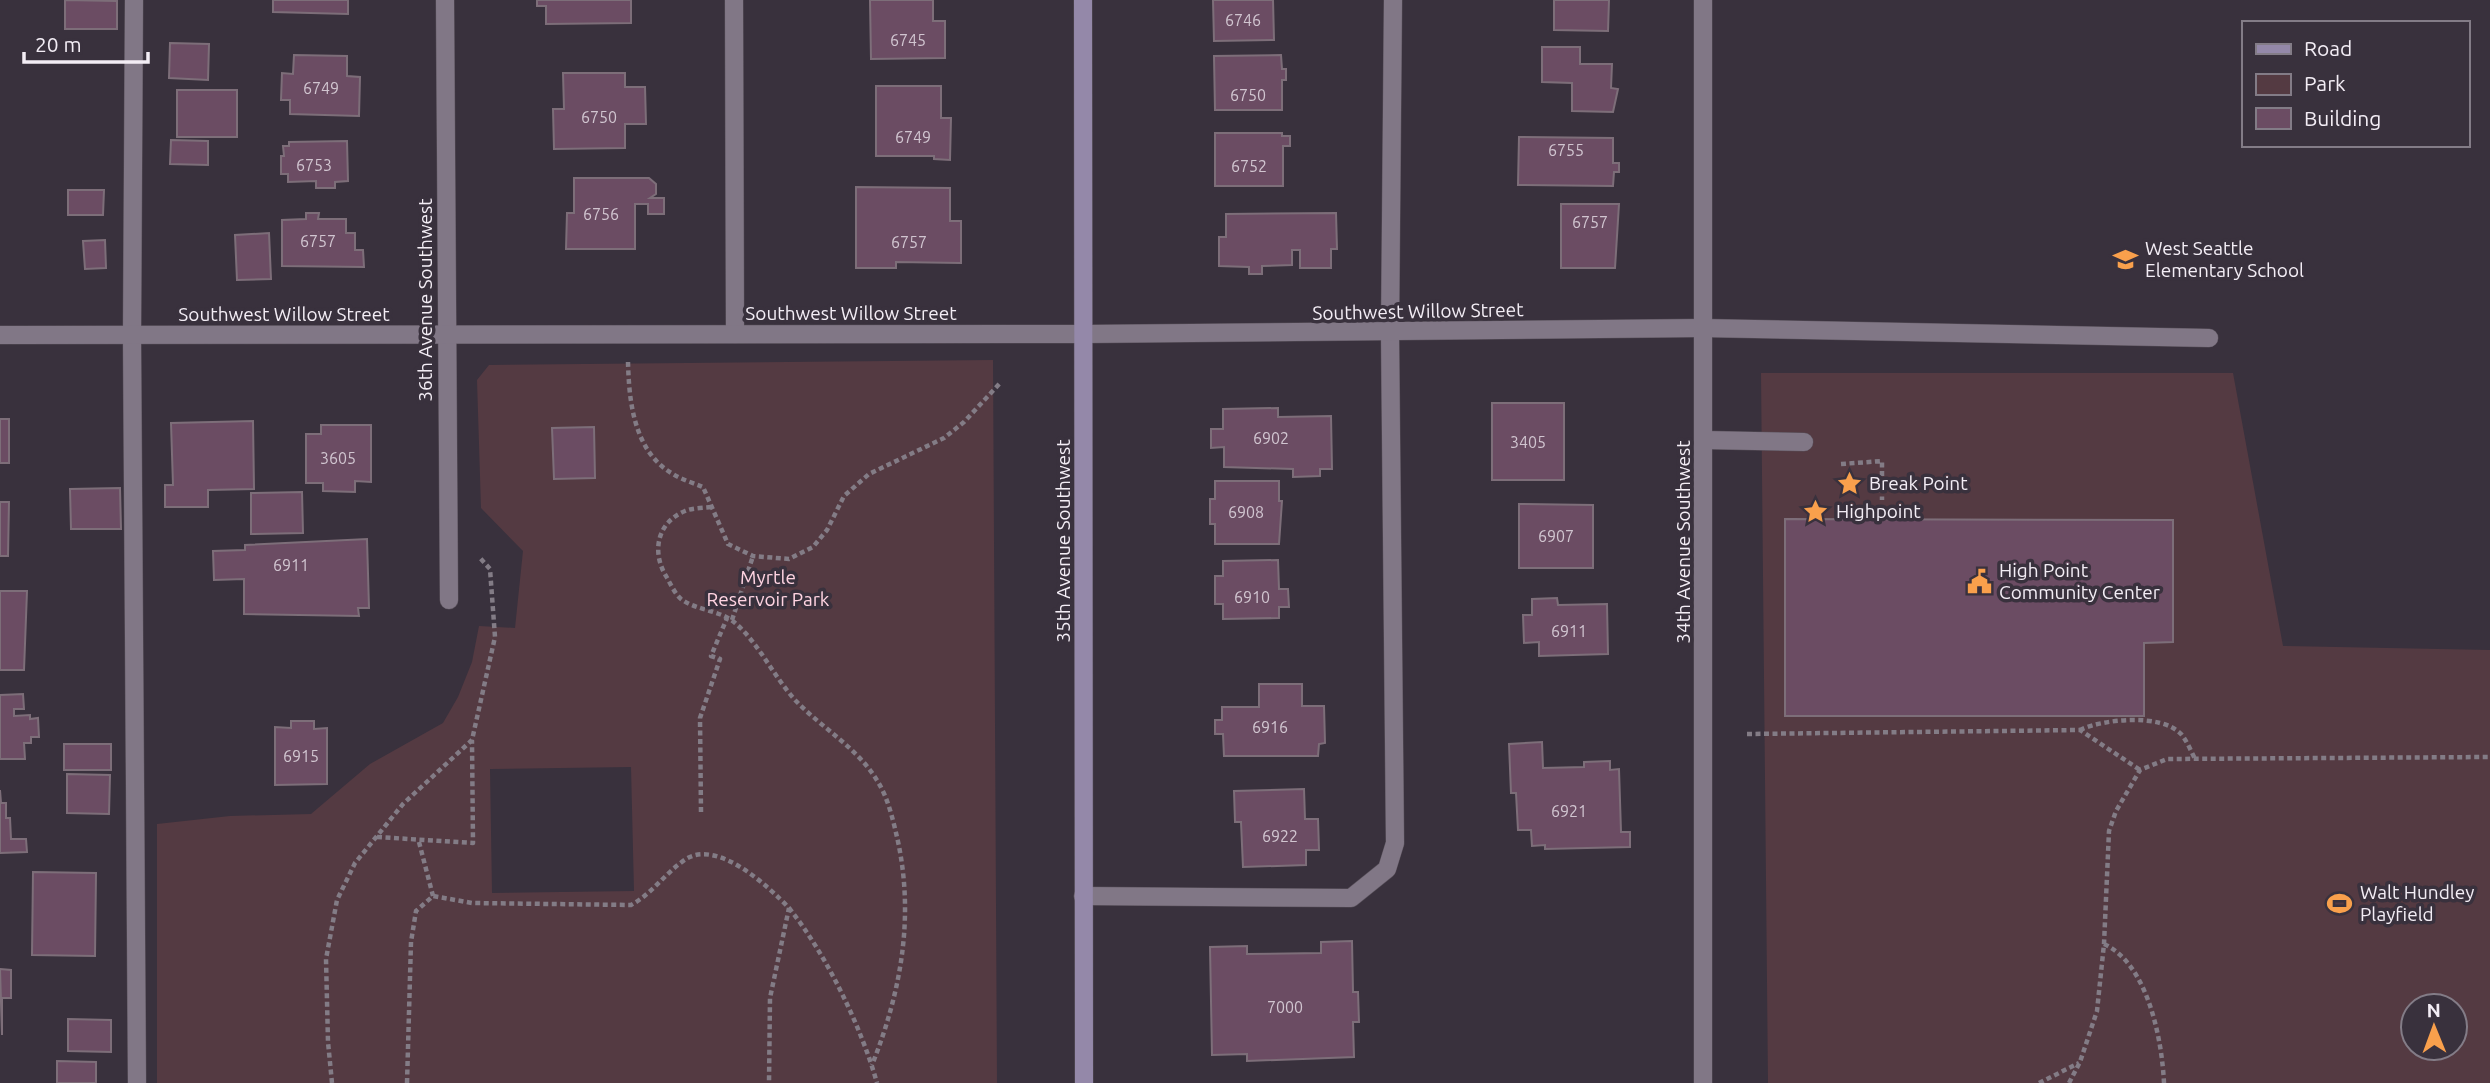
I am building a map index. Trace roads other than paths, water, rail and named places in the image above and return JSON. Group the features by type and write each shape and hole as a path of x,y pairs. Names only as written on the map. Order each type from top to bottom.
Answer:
{"main road":[{"name":"35th Avenue Southwest","path":"1083,0 1084,1083"}],"street":[{"path":"134,0 132,337 137,1083"},
{"name":"36th Avenue Southwest","path":"445,0 449,600"},
{"path":"734,0 735,334"},
{"path":"1083,896 1351,898 1387,869 1395,843 1390,332 1393,0"},
{"name":"34th Avenue Southwest","path":"1703,0 1703,1083"},
{"name":"Southwest Willow Street","path":"0,335 132,337 1084,334 1703,328 2209,338"},
{"path":"1703,440 1804,442"}],"place":[{"name":"West Seattle Elementary School","path":"2125,259"},
{"name":"Break Point","path":"1849,483"},
{"name":"Highpoint","path":"1816,511"},
{"name":"High Point Community Center","path":"1979,581"},
{"name":"Walt Hundley Playfield","path":"2340,903"}],"park label":[{"name":"Myrtle Reservoir Park","path":"768,588"}]}
